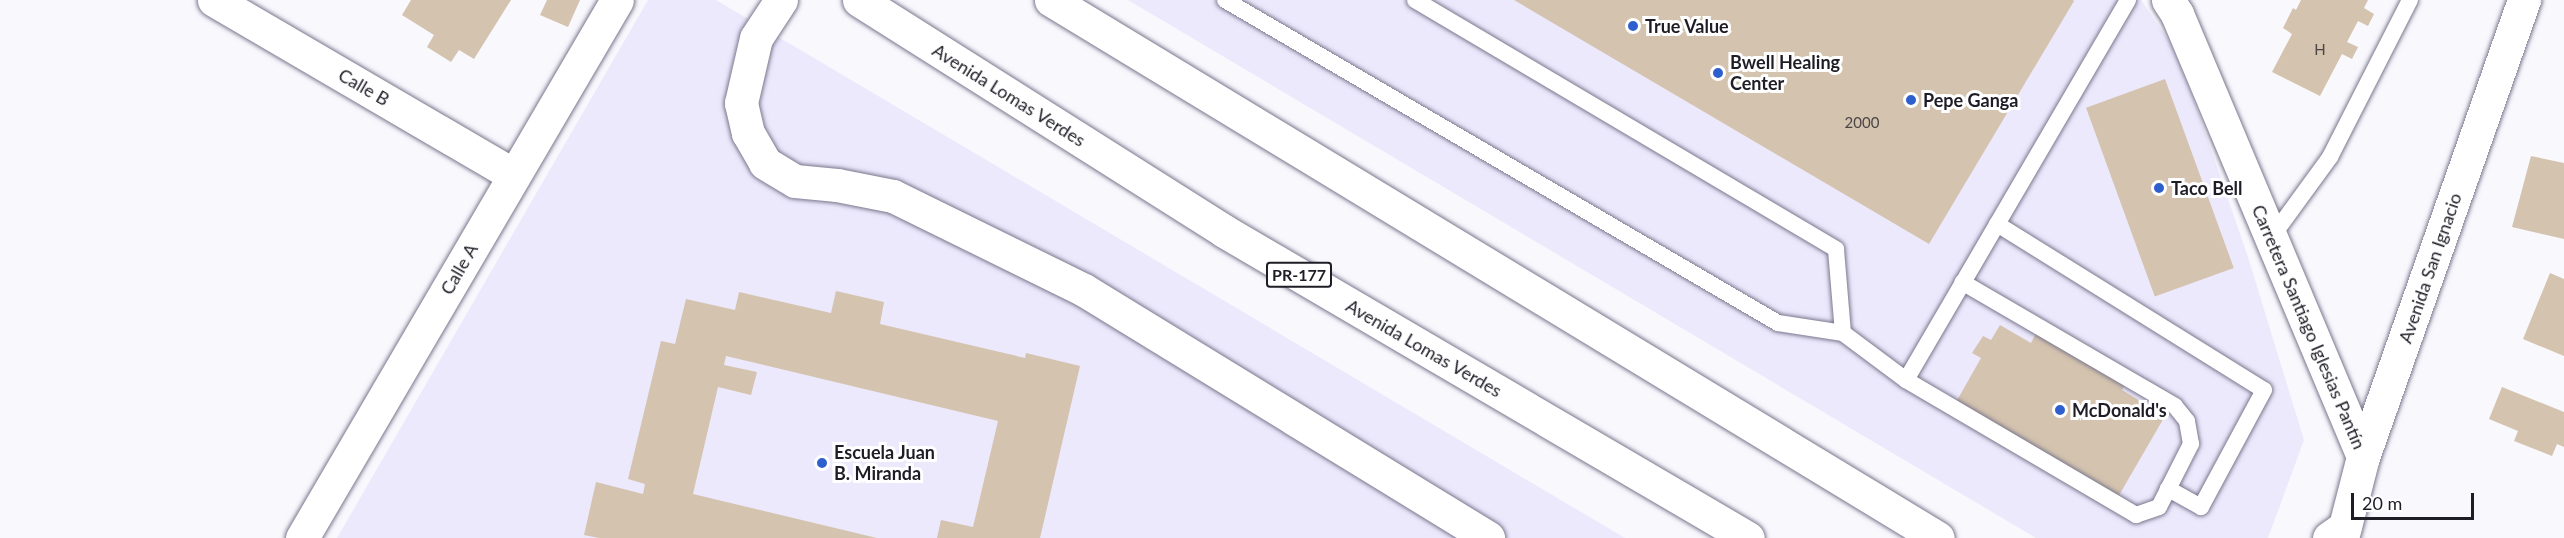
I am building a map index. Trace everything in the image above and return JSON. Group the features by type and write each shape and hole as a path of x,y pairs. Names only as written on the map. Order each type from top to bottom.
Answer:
{"street":[{"name":"Calle B","path":"214,0 514,174"},
{"name":"Calle A","path":"302,538 617,0"},
{"path":"781,0 756,38 741,103 748,133 765,163 795,182 837,185 893,196 1084,290 1488,538"},
{"name":"Avenida Lomas Verdes","path":"859,0 1224,231 1748,538"},
{"path":"1051,0 1938,538"},
{"name":"Carretera Santiago Iglesias Pantín","path":"2168,0 2177,14 2363,457"},
{"name":"Avenida San Ignacio","path":"2345,535 2363,457 2524,0"}],"lane":[{"path":"1225,0 1778,323 1843,333 1906,381 2136,514 2159,507 2191,444 2187,421 2175,406 1962,282"},
{"path":"1415,0 1836,249 1843,333"},
{"path":"2271,237 2330,157 2410,0"},
{"path":"1906,381 2124,1"},
{"path":"1996,224 2264,390 2201,507 2168,489"}],"shaded area":[{"path":"648,0 716,0 1625,538 337,538"},
{"path":"1128,0 2141,0 2171,44 2196,106 2248,257 2304,440 2268,538 2036,538"}],"building":[{"path":"411,0 511,0 474,59 459,50 451,62 427,47 434,35 402,15"},
{"path":"547,0 580,0 568,27 540,15"},
{"path":"1514,0 2073,0 2074,1 1929,244"},
{"path":"2301,0 2368,0 2364,8 2374,14 2368,26 2358,21 2347,42 2358,47 2352,59 2342,54 2320,96 2272,72 2292,34 2283,28 2293,8 2296,10"},
{"name":"Taco Bell","path":"2165,79 2234,268 2155,297 2086,108"},
{"path":"2531,156 2564,163 2564,239 2512,227"},
{"path":"2550,273 2564,279 2564,356 2523,339"},
{"path":"836,291 884,302 880,324 1025,358 1026,353 1080,366 1040,538 937,538 941,520 973,527 998,421 726,356 724,365 757,372 751,395 718,387 693,494 877,538 599,538 584,535 596,482 643,494 645,484 628,479 661,341 675,344 686,299 735,310 739,292 831,313"},
{"name":"McDonald's","path":"2000,325 2031,343 2036,333 2125,385 2122,390 2165,416 2118,497 1955,404 1981,358 1972,353 1983,336 1991,340"},
{"path":"2502,387 2564,412 2564,447 2557,444 2552,456 2514,441 2518,431 2489,419"}],"place":[{"name":"True Value","path":"1633,26"},
{"name":"Bwell Healing Center","path":"1718,73"},
{"name":"Pepe Ganga","path":"1911,100"},
{"name":"Taco Bell","path":"2159,188"},
{"name":"McDonald's","path":"2060,410"},
{"name":"Escuela Juan B. Miranda","path":"822,463"}]}
